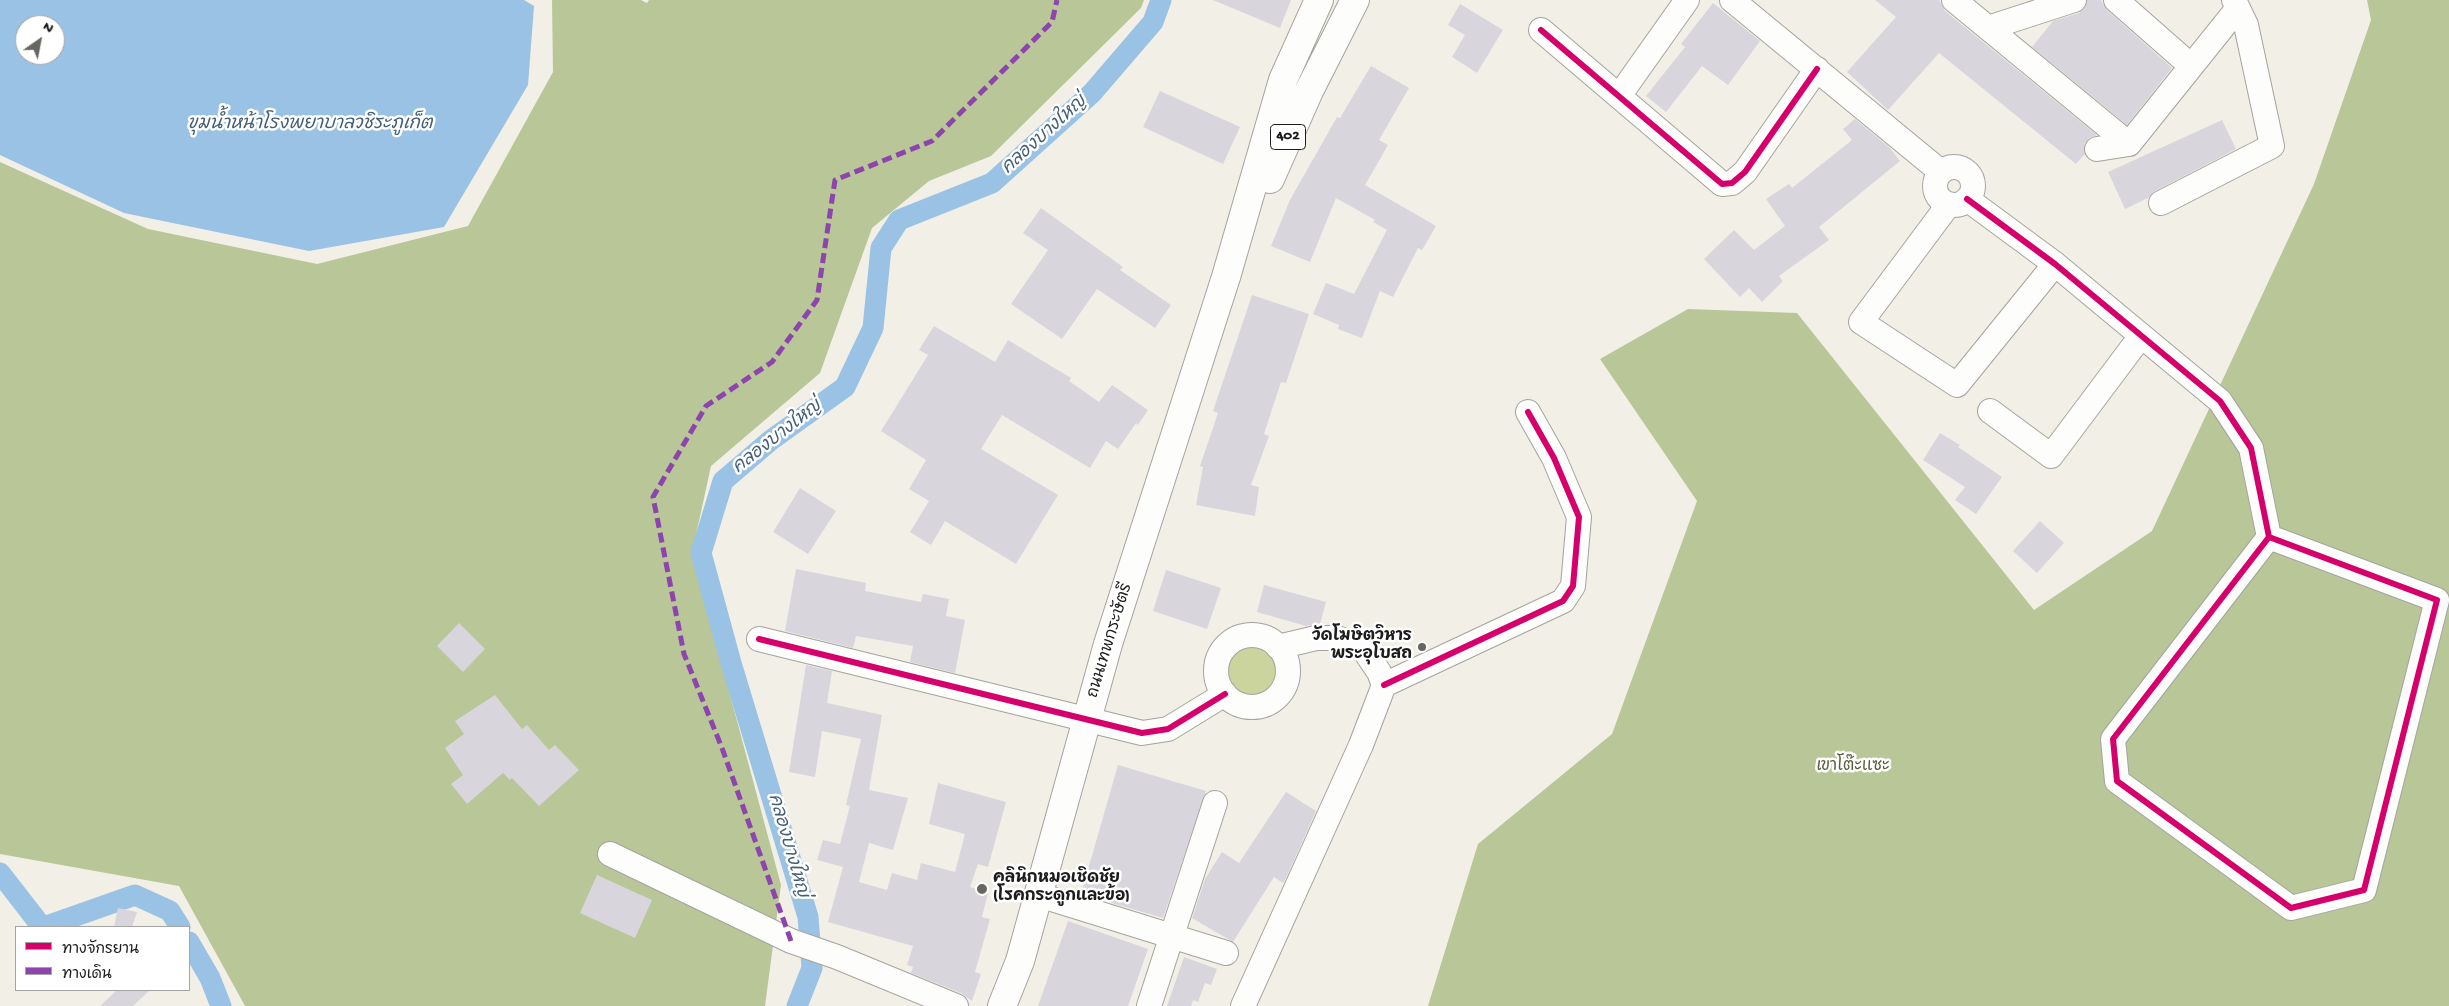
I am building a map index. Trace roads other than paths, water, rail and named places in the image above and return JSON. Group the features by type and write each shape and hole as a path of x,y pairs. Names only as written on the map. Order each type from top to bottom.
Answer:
{"main road":[{"name":"ถนนเทพกระษัตรี","path":"1002,1006 1020,961 1108,644 1136,564 1226,277 1284,80 1319,0"},
{"name":"ถนนเทพกระษัตรี","path":"1226,277 1309,91 1355,0"},
{"path":"1284,80 1309,91"}],"street":[{"path":"1619,96 1688,0"},
{"path":"1732,0 1941,172"},
{"path":"1954,0 2129,144"},
{"path":"1988,28 2074,0"},
{"path":"2116,0 2190,65"},
{"path":"2097,149 2129,144 2236,4 2246,25 2272,146 2161,203"},
{"path":"1541,30 1722,184 1732,183 1745,172 1817,69"},
{"path":"2055,264 1957,385 1861,322 1958,202 1972,187 1969,175 1965,171 1954,167 1941,172 1937,177 1936,192 1943,201 1958,202 2055,264 2220,401 2251,448 2269,537 2113,739 2117,781 2291,908 2364,890 2437,600 2269,537"},
{"path":"1990,411 2051,456 2141,336"},
{"path":"1243,1006 1360,745 1384,685 1563,600 1573,586 1579,517 1554,458 1528,412"},
{"path":"1251,635 1263,637 1278,647 1287,661 1288,672 1282,693 1264,706 1253,707 1240,705 1225,694 1216,678 1216,665 1220,654 1228,644 1239,637 1251,635"},
{"path":"1278,647 1316,638 1337,638 1362,647 1379,672 1384,685"},
{"path":"760,639 1142,733 1168,729 1225,694"},
{"path":"1150,1006 1215,803"},
{"path":"610,854 803,945 956,1006"},
{"path":"1039,895 1226,953"}],"water":[{"name":"ขุมน้ำหน้าโรงพยาบาลวชิระภูเก็ต","path":"0,0 524,0 534,6 528,85 444,227 309,251 124,213 0,155"}],"waterway":[{"name":"คลองบางใหญ่","path":"797,1006 812,968 808,917 731,663 701,553 723,481 771,440 845,387 873,328 881,248 899,220 992,183 1092,93 1153,22 1161,0"},
{"path":"0,873 41,926"},
{"path":"47,926 135,895 170,911 179,926"},
{"path":"190,944 210,978 221,1006"}],"place":[{"name":"วัดโฆษิตวิหาร พระอุโบสถ","path":"1422,647"},
{"name":"คลินิกหมอเชิดชัย (โรคกระดูกและข้อ)","path":"982,889"}],"park label":[{"name":"เขาโต๊ะแซะ","path":"1853,768"}]}
